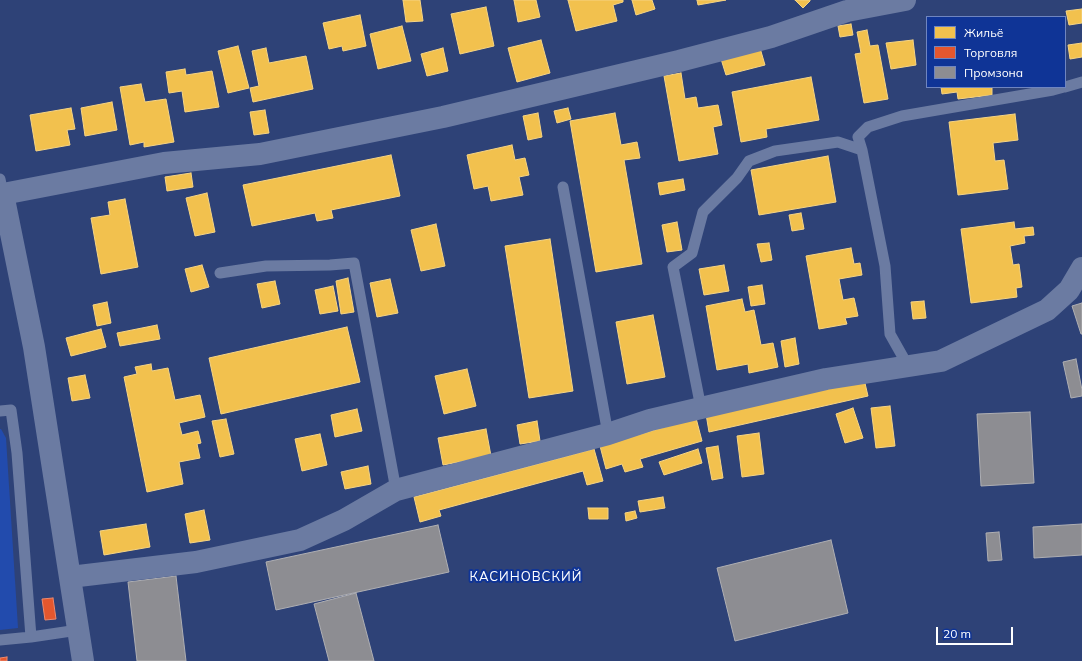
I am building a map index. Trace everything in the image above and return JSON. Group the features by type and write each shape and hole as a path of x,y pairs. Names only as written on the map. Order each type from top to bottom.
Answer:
{"street":[{"path":"82,661 34,347 2,186 164,163 260,154 443,117 679,61 771,37 847,11 905,0"},
{"path":"70,577 196,562 300,540 344,520 396,490 608,434 650,420 826,379 941,361 1047,310 1069,290 1082,268"}],"lane":[{"path":"1066,87 1082,82"},
{"path":"908,366 890,334 885,266 868,176 858,137 868,127 902,116 1061,88"},
{"path":"701,408 673,267 692,253 702,212 737,178 749,161 775,151 838,142 862,150"},
{"path":"563,187 608,434"},
{"path":"220,273 266,266 354,263 396,490"},
{"path":"0,411 11,410 17,453 31,637"},
{"path":"0,640 78,630"}],"shaded area":[{"path":"0,429 6,438 18,628 0,630"}],"building: Жильё":[{"path":"403,0 420,0 423,21 406,22"},
{"path":"514,0 536,0 540,17 518,22"},
{"path":"568,0 623,0 623,2 613,5 617,21 576,31"},
{"path":"632,0 652,0 655,9 636,15"},
{"path":"697,0 726,0 698,5"},
{"path":"795,0 810,0 810,1 803,8"},
{"path":"486,7 494,46 460,54 451,14"},
{"path":"1082,9 1082,23 1069,25 1066,11"},
{"path":"360,15 366,46 343,51 342,46 329,49 323,23"},
{"path":"851,24 853,35 840,37 838,26"},
{"path":"402,26 411,61 378,69 370,34"},
{"path":"867,30 870,46 878,45 888,99 864,103 855,54 861,53 857,32"},
{"path":"541,40 550,73 517,82 508,48"},
{"path":"913,40 916,65 891,69 886,43"},
{"path":"1082,43 1082,57 1070,59 1068,45"},
{"path":"238,46 249,88 228,93 218,51"},
{"path":"266,48 269,63 306,56 313,89 253,102 250,88 259,86 252,51"},
{"path":"443,48 448,71 427,76 421,54"},
{"path":"760,48 765,65 726,75 721,59"},
{"path":"185,69 186,75 212,71 219,107 185,112 182,91 169,93 166,72"},
{"path":"681,73 685,99 696,97 698,108 718,105 722,125 713,127 718,154 679,161 664,76"},
{"path":"811,77 819,120 766,129 767,137 741,142 732,92"},
{"path":"141,84 145,102 166,99 174,142 144,147 144,142 130,145 120,87"},
{"path":"941,88 992,88 992,95 958,99 957,92 942,94"},
{"path":"112,102 117,130 85,136 81,108"},
{"path":"71,108 75,129 67,130 70,145 36,151 30,115"},
{"path":"568,108 571,119 557,123 554,111"},
{"path":"265,110 269,133 254,135 250,112"},
{"path":"538,113 542,137 528,140 523,116"},
{"path":"615,113 621,145 637,142 640,158 624,160 642,264 596,272 570,121"},
{"path":"1015,114 1018,140 993,143 995,161 1004,160 1008,189 958,195 949,122"},
{"path":"512,145 515,160 525,158 529,175 519,177 523,195 491,201 488,186 474,189 467,155"},
{"path":"391,155 400,196 331,210 333,218 317,221 315,213 252,226 243,185"},
{"path":"828,156 836,202 759,215 751,170"},
{"path":"191,173 193,187 167,191 165,177"},
{"path":"683,179 685,190 660,195 658,183"},
{"path":"207,193 215,232 195,236 186,198"},
{"path":"125,199 138,267 101,274 91,218 110,215 108,202"},
{"path":"801,213 804,229 792,231 789,215"},
{"path":"677,222 682,250 667,252 662,225"},
{"path":"1014,222 1015,229 1033,227 1034,235 1024,236 1025,243 1010,246 1013,265 1019,264 1022,287 1016,288 1017,297 971,303 961,229"},
{"path":"436,224 445,266 421,271 411,230"},
{"path":"550,239 573,391 529,398 505,246"},
{"path":"769,243 772,260 761,262 757,244"},
{"path":"851,248 854,264 860,263 862,275 839,279 843,300 854,298 858,316 845,318 847,324 819,329 806,256"},
{"path":"202,265 209,287 191,292 185,269"},
{"path":"724,265 729,291 704,295 699,269"},
{"path":"348,278 354,312 341,314 336,281"},
{"path":"390,279 398,313 377,317 370,283"},
{"path":"275,281 280,304 262,308 257,284"},
{"path":"762,285 765,304 751,306 748,287"},
{"path":"333,286 338,311 320,314 315,290"},
{"path":"742,299 745,312 754,310 761,345 773,343 778,367 749,373 748,364 717,370 706,306"},
{"path":"924,301 926,318 913,319 911,302"},
{"path":"107,302 111,323 97,326 93,305"},
{"path":"653,315 665,377 627,384 616,322"},
{"path":"157,325 160,339 120,346 117,333"},
{"path":"347,327 360,382 221,414 209,358"},
{"path":"101,329 106,347 71,356 66,338"},
{"path":"795,338 799,364 785,367 781,341"},
{"path":"151,364 152,371 168,368 175,400 200,395 205,417 179,423 182,435 198,431 201,443 197,444 200,458 179,462 183,484 147,492 124,377 137,374 135,367"},
{"path":"467,369 476,406 444,414 435,376"},
{"path":"85,375 90,398 72,401 68,378"},
{"path":"864,379 868,396 709,432 706,414"},
{"path":"890,406 895,446 876,448 871,408"},
{"path":"853,408 863,438 845,443 836,414"},
{"path":"357,409 362,431 335,437 331,415"},
{"path":"696,418 702,441 640,459 643,467 625,472 622,464 606,469 600,446"},
{"path":"226,419 234,454 220,457 212,421"},
{"path":"537,421 540,441 520,444 517,425"},
{"path":"486,429 491,456 443,465 438,438"},
{"path":"759,433 764,474 742,477 737,436"},
{"path":"320,434 327,465 302,471 295,439"},
{"path":"718,446 723,478 712,480 706,448"},
{"path":"594,449 603,481 587,485 583,471 439,510 441,516 420,522 414,497"},
{"path":"698,449 702,463 664,475 659,462"},
{"path":"368,466 371,484 345,489 341,472"},
{"path":"663,497 665,508 640,512 638,501"},
{"path":"588,508 608,508 608,519 589,519"},
{"path":"204,510 210,540 190,543 185,514"},
{"path":"635,511 637,518 626,521 625,513"},
{"path":"146,524 150,547 104,555 100,531"}],"building: Торговля":[{"path":"53,598 56,619 45,620 42,599"},
{"path":"7,657 7,661 0,661 0,658"}],"building: Промзона":[{"path":"1082,303 1082,334 1081,334 1072,306"},
{"path":"1076,359 1082,396 1071,398 1063,362"},
{"path":"1030,412 1034,483 981,486 977,414"},
{"path":"1082,524 1082,555 1034,558 1033,527"},
{"path":"438,525 449,572 276,610 266,562"},
{"path":"999,532 1002,560 988,561 986,533"},
{"path":"831,540 848,613 735,641 717,568"},
{"path":"176,576 186,661 137,661 128,582"},
{"path":"356,593 374,661 329,661 314,604"}],"district":[{"name":"КАСИНОВСКИЙ","path":"526,577"}]}
